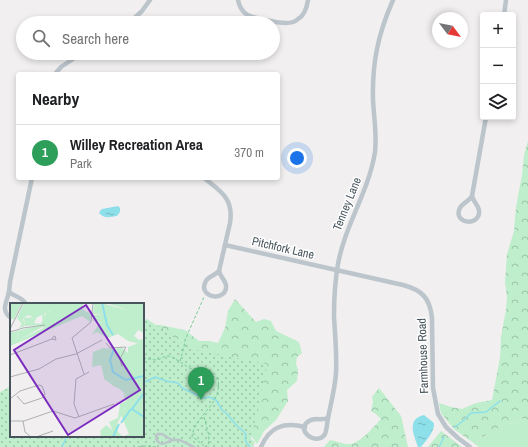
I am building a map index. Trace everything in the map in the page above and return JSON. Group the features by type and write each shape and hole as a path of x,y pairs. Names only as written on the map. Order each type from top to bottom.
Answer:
{"street":[{"path":"137,16 150,0"},
{"path":"238,0 241,9 250,16"},
{"path":"280,22 286,23 301,17 305,11 308,0"},
{"name":"Tenney Lane","path":"305,428 305,433 313,440 320,439 324,434 334,389 336,354 334,303 337,270 344,241 365,189 374,160 374,62 380,34 392,0"},
{"path":"504,12 506,0"},
{"path":"57,72 72,60"},
{"path":"472,196 461,206 459,211 460,217 466,222 474,221 478,214 478,208 472,199 472,196 485,120"},
{"path":"10,317 5,308 32,180"},
{"path":"206,180 224,194 231,211 219,271 216,275 209,277 205,282 204,287 210,296 216,297 225,291 226,284 219,271"},
{"name":"Pitchfork Lane","path":"225,245 337,270"},
{"name":"Farmhouse Road","path":"337,270 406,286 417,290 425,297 432,315 433,388 438,414 446,427 470,447"},
{"path":"9,292 23,299 25,303"},
{"path":"261,447 267,436 279,427 290,425 305,428 307,422 311,420 324,420 328,418"}],"lane":[{"path":"172,440 161,445 156,442 156,436 161,434 172,440 180,440 194,447"}],"path":[{"path":"180,361 185,340 202,298 207,293"},
{"path":"144,358 155,360 168,356 180,361 189,368 204,370 218,379 218,390 216,396 209,409 192,431 192,437 205,447"},
{"path":"203,416 209,436 208,447"},
{"path":"138,447 157,447"}],"green space":[{"path":"528,141 528,420 524,418 517,422 503,425 482,437 475,444 454,429 441,413 439,403 462,409 476,403 492,400 500,358 501,337 506,310 507,297 505,282 507,254 514,231 524,155"},
{"path":"235,299 256,322 264,319 271,321 276,331 299,342 302,353 297,357 297,381 287,390 288,401 276,420 264,431 257,444 248,429 146,325 160,325 185,330 199,341 218,343 225,328 228,311"},
{"path":"147,319 191,349 267,364 251,439 255,442 253,447 0,447 0,392 10,387 10,437 144,437 144,320"},
{"path":"379,388 401,416 408,447 324,447 330,440 346,444 356,442 374,427 381,419 371,411 373,403 372,397"},
{"path":"524,418 528,420 528,447 479,447 475,444 482,437 503,425 517,422"},
{"path":"441,431 462,447 428,447"}],"water":[{"path":"118,206 120,208 120,212 117,216 105,217 99,213 102,209"},
{"path":"424,415 434,423 434,426 428,439 421,447 418,447 413,433 413,424 418,417"}],"waterway":[{"path":"144,382 155,377 178,383 182,388 204,398 209,397 216,400 222,410 246,434 245,438 250,447"},
{"path":"455,427 471,413 486,412 500,401"},
{"path":"62,447 67,437"},
{"path":"439,447 444,437"}],"place":[{"name":"Willey Recreation Area","path":"201,400"}]}
